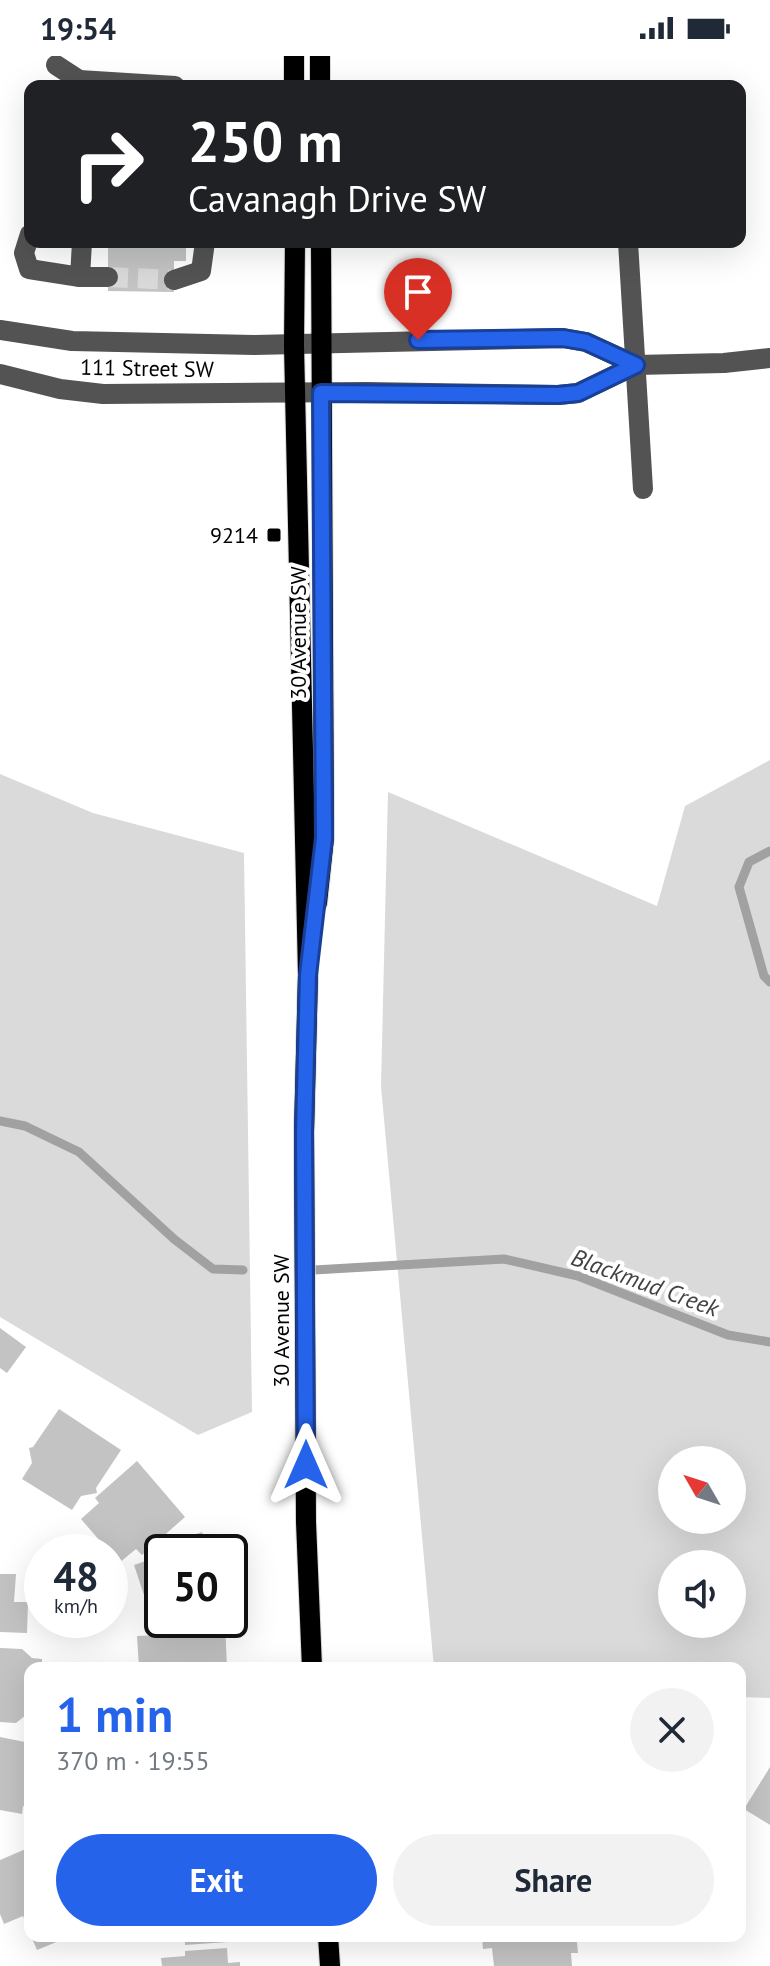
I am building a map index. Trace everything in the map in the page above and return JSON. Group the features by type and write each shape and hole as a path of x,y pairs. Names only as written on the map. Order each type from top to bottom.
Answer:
{"main road":[{"path":"294,56 294,80"},
{"path":"320,56 320,80"},
{"name":"30 Avenue SW","path":"295,248 294,345 308,975 304,1132 306,1522 312,1662"},
{"name":"30 Avenue SW","path":"308,975 324,838 321,248"},
{"path":"328,1942 330,1966"}],"street":[{"path":"56,65 74,80"},
{"path":"26,248 29,269 80,277 108,277"},
{"path":"80,277 82,248"},
{"path":"174,280 201,271 204,248"},
{"path":"628,248 643,489"},
{"name":"111 Street SW","path":"0,330 72,341 294,345 563,338 586,342 636,365"},
{"path":"636,365 724,363 770,358"},
{"name":"111 Street SW","path":"0,374 60,389 103,394 558,395 578,393 636,365"}],"shaded area":[{"path":"770,760 770,1698 746,1697 746,1662 433,1662 381,1086 388,792 657,906 685,806"},
{"path":"0,774 93,813 244,853 252,1412 198,1435 0,1317"}],"building":[{"path":"108,248 186,248 186,261 174,261 174,292 108,291"},
{"path":"0,1328 26,1347 7,1373 0,1368"},
{"path":"59,1409 121,1450 96,1488 97,1493 81,1496 72,1510 22,1479 32,1463 29,1448 33,1447"},
{"path":"137,1461 185,1517 166,1534 144,1534 144,1553 142,1555 136,1549 128,1556 128,1534 94,1534 81,1519 99,1503 95,1498"},
{"path":"144,1562 144,1595 134,1565"},
{"path":"0,1574 16,1574 14,1602 24,1602 24,1633 0,1632"},
{"path":"137,1636 226,1638 227,1662 139,1662"},
{"path":"0,1648 22,1649 32,1658 42,1659 42,1662 24,1662 24,1717 16,1723 0,1722"},
{"path":"0,1737 24,1742 24,1806 22,1814 0,1810"},
{"path":"770,1767 770,1825 746,1810"},
{"path":"24,1850 24,1918 23,1916 4,1924 0,1914 0,1860"},
{"path":"34,1942 56,1942 37,1950"},
{"path":"185,1942 228,1942 185,1945"},
{"path":"482,1942 577,1942 578,1953 571,1953 572,1966 494,1966 492,1948 483,1949"},
{"path":"227,1948 228,1963 240,1962 240,1966 162,1966 161,1958 185,1956 185,1951"}],"waterway":[{"name":"Blackmud Creek","path":"770,851 749,862 739,887 764,976 770,982"},
{"name":"Blackmud Creek","path":"0,1121 25,1126 79,1152 174,1239 213,1269 243,1270"},
{"name":"Blackmud Creek","path":"314,1270 504,1259 578,1276 728,1335 770,1342"}],"tunnel":[{"path":"108,277 174,280"}],"place":[{"name":"9214","path":"274,535"}],"route":[{"path":"306,1465 304,1132 308,975 324,838 321,393 558,395 578,393 636,365 586,342 563,338 418,340"}]}
